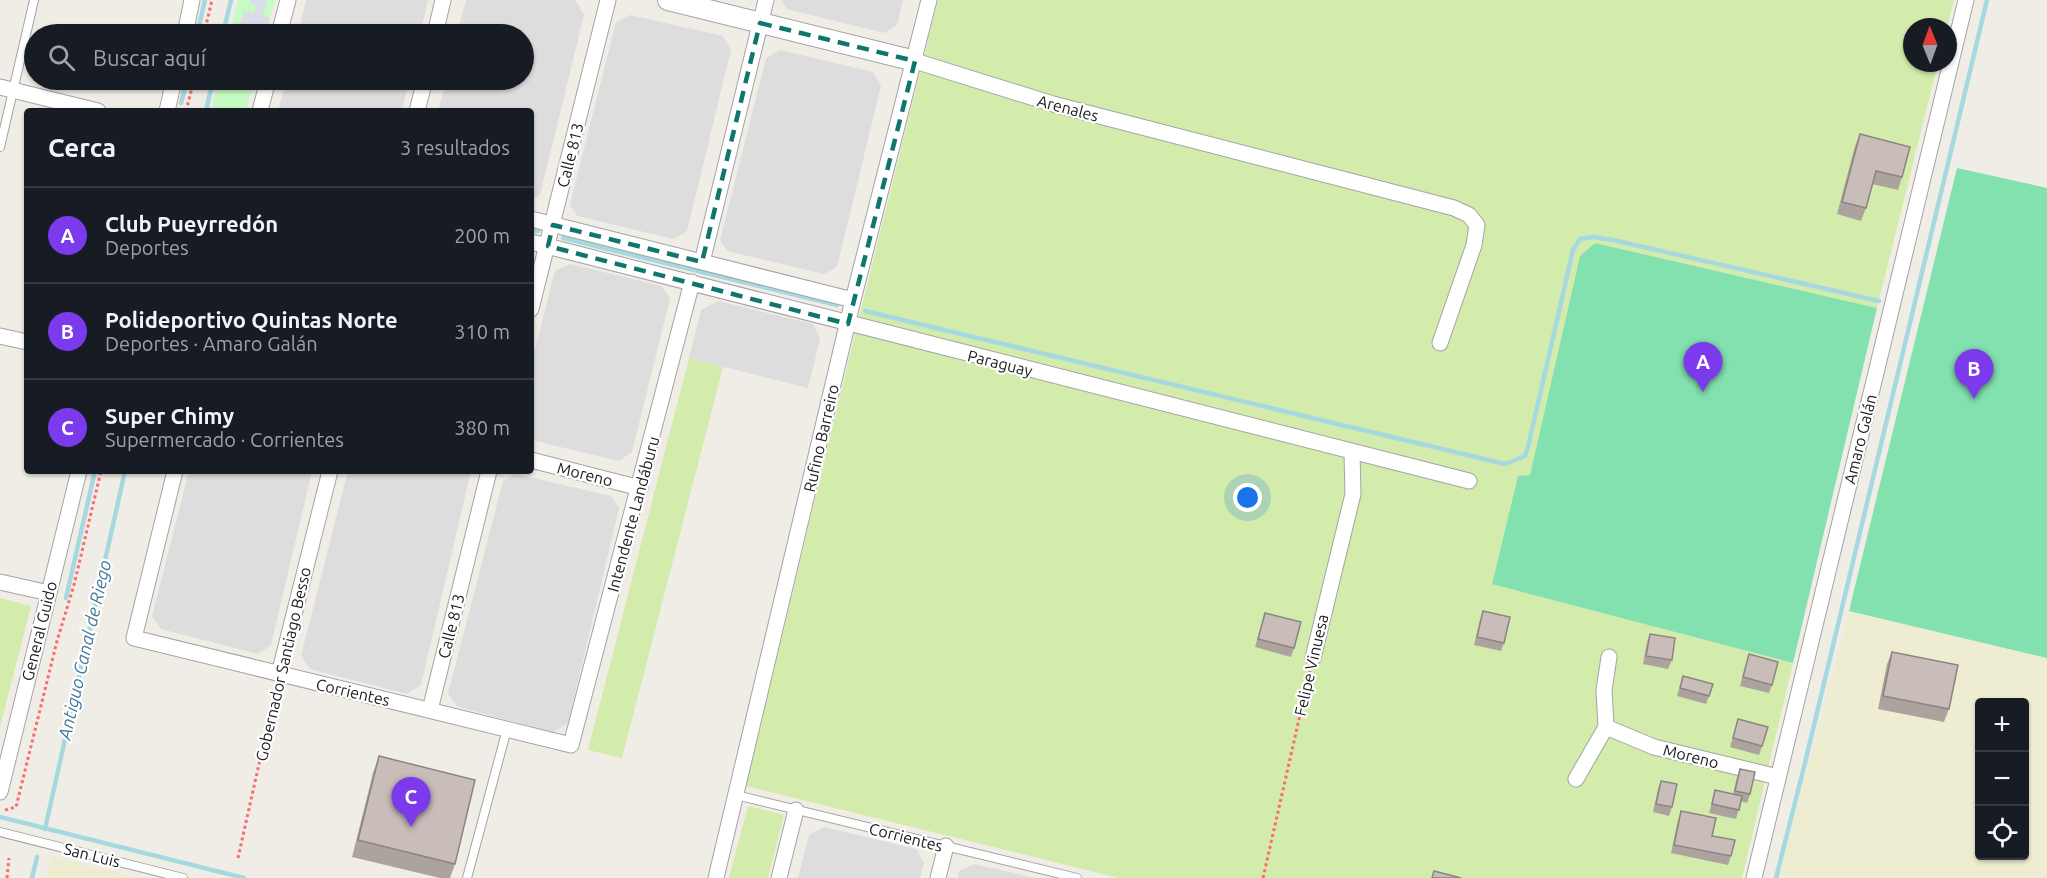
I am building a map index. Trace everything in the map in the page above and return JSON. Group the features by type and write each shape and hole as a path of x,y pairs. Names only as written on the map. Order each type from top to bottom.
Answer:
{"street":[{"path":"186,24 192,0"},
{"path":"282,24 288,0"},
{"path":"437,24 443,0"},
{"name":"Calle 813","path":"534,298 608,0"},
{"name":"Arenales","path":"668,0 915,62 1053,104 1454,208 1469,214 1477,225 1474,246 1440,343"},
{"path":"702,262 766,0"},
{"name":"Rufino Barreiro","path":"716,878 853,300 929,0"},
{"name":"Amaro Galán","path":"1754,878 1966,0"},
{"path":"7,88 86,108"},
{"path":"168,108 172,90"},
{"path":"261,108 265,90"},
{"path":"418,108 422,90"},
{"path":"534,220 853,300"},
{"name":"Paraguay","path":"534,243 1469,481"},
{"name":"Intendente Landáburu","path":"572,745 692,282"},
{"path":"0,336 24,341"},
{"name":"Felipe Vinuesa","path":"1313,658 1353,494 1352,453"},
{"name":"Moreno","path":"534,461 640,488"},
{"name":"General Guido","path":"0,792 77,474"},
{"name":"Corrientes","path":"174,474 134,638 572,745"},
{"name":"Gobernador Santiago Besso","path":"279,675 329,474"},
{"name":"Calle 813","path":"430,710 488,474"},
{"path":"0,582 49,594"},
{"path":"1576,779 1606,727 1604,690 1609,657"},
{"name":"Moreno","path":"1606,727 1654,747 1778,777"},
{"path":"779,878 796,810"},
{"path":"938,878 946,846"}],"lane":[{"path":"27,24 34,0"},
{"path":"0,147 7,88 24,33"},
{"path":"467,878 507,729"},
{"name":"Corrientes","path":"736,795 1077,878"},
{"name":"San Luis","path":"0,832 183,878"}],"path":[{"path":"206,24 212,0"},
{"path":"187,108 191,90"},
{"path":"5,810 16,807 100,474"},
{"name":"Felipe Vinuesa","path":"1263,878 1313,658"},
{"name":"Gobernador Santiago Besso","path":"238,858 279,675"},
{"path":"7,878 9,858"}],"highlighted area":[{"path":"760,23 915,61 848,324 548,246 553,225 702,262"}],"shaded area":[{"path":"251,0 267,0 263,15 270,18 268,24 240,24 244,11 254,13 256,5 250,4"},
{"path":"306,0 428,0 422,24 300,24"},
{"path":"466,0 574,0 584,15 540,195 534,199 534,108 439,108 443,90 534,90 534,24 460,24"},
{"path":"781,0 903,0 897,25 884,33 787,9"},
{"path":"630,15 723,36 731,50 687,231 674,239 577,216 570,204 616,22"},
{"path":"780,50 873,72 881,86 837,267 824,274 727,251 720,240 766,58"},
{"path":"283,90 407,90 403,108 279,108"},
{"path":"570,264 662,286 670,299 632,452 619,461 534,441 534,352 555,271"},
{"path":"718,301 813,324 820,339 808,388 689,358 701,310"},
{"path":"188,474 311,474 271,645 258,654 161,629 152,616"},
{"path":"347,474 470,474 421,685 407,694 310,669 301,656"},
{"path":"516,474 611,496 619,508 568,723 554,732 458,707 448,694 503,481"},
{"path":"1849,611 2047,658 2047,878 1778,878"},
{"path":"824,827 916,849 924,863 920,878 798,878 809,835"},
{"path":"52,856 139,878 47,878"},
{"path":"974,864 1035,878 958,878 959,871"}],"green space":[{"path":"238,0 275,0 268,24 232,24"},
{"path":"938,0 1954,0 1949,18 1903,18 1903,72 1936,72 1877,308 1595,243 1580,256 1530,476 1518,476 1492,584 1793,663 1742,878 1119,878 746,786"},
{"path":"216,90 251,90 247,108 212,108"},
{"path":"1957,168 2047,188 2047,658 1849,611"},
{"path":"1595,243 1877,308 1793,663 1492,584 1518,476 1530,475 1580,256"},
{"path":"689,358 723,367 622,758 588,750"},
{"path":"0,598 31,606 0,727"},
{"path":"748,806 784,815 768,878 729,878"}],"building":[{"path":"1860,134 1910,147 1902,177 1876,171 1866,208 1842,202"},
{"path":"1483,611 1510,617 1504,643 1477,637"},
{"path":"1265,613 1301,622 1294,648 1258,639"},
{"path":"1650,634 1675,638 1672,660 1646,656"},
{"path":"1892,652 1958,665 1949,709 1883,696"},
{"path":"1749,654 1778,662 1772,685 1743,677"},
{"path":"1683,676 1713,684 1709,696 1680,688"},
{"path":"1738,719 1768,727 1762,746 1733,738"},
{"path":"379,756 475,780 455,864 358,840"},
{"path":"1740,769 1755,772 1750,794 1735,791"},
{"path":"1661,781 1677,784 1672,807 1656,804"},
{"path":"1715,790 1742,796 1739,810 1712,804"},
{"path":"1681,811 1716,818 1712,836 1735,840 1731,856 1674,845"},
{"path":"1434,871 1461,878 1432,878"}],"waterway":[{"path":"199,24 205,0"},
{"name":"Antiguo Canal de Riego","path":"225,24 231,0"},
{"path":"1776,878 1987,0"},
{"path":"181,103 184,90"},
{"name":"Antiguo Canal de Riego","path":"207,108 211,90"},
{"path":"534,230 538,231"},
{"path":"865,311 1505,464 1525,456 1573,250 1580,239 1593,237 1613,240 1879,301"},
{"path":"563,238 837,305"},
{"path":"66,598 94,474"},
{"name":"Antiguo Canal de Riego","path":"45,829 124,474"},
{"path":"0,817 244,878"},
{"name":"Antiguo Canal de Riego","path":"32,878 37,857"}],"place":[{"name":"Club Pueyrredón","path":"1703,392"},
{"name":"Polideportivo Quintas Norte","path":"1974,399"},
{"name":"Super Chimy","path":"411,827"}]}
